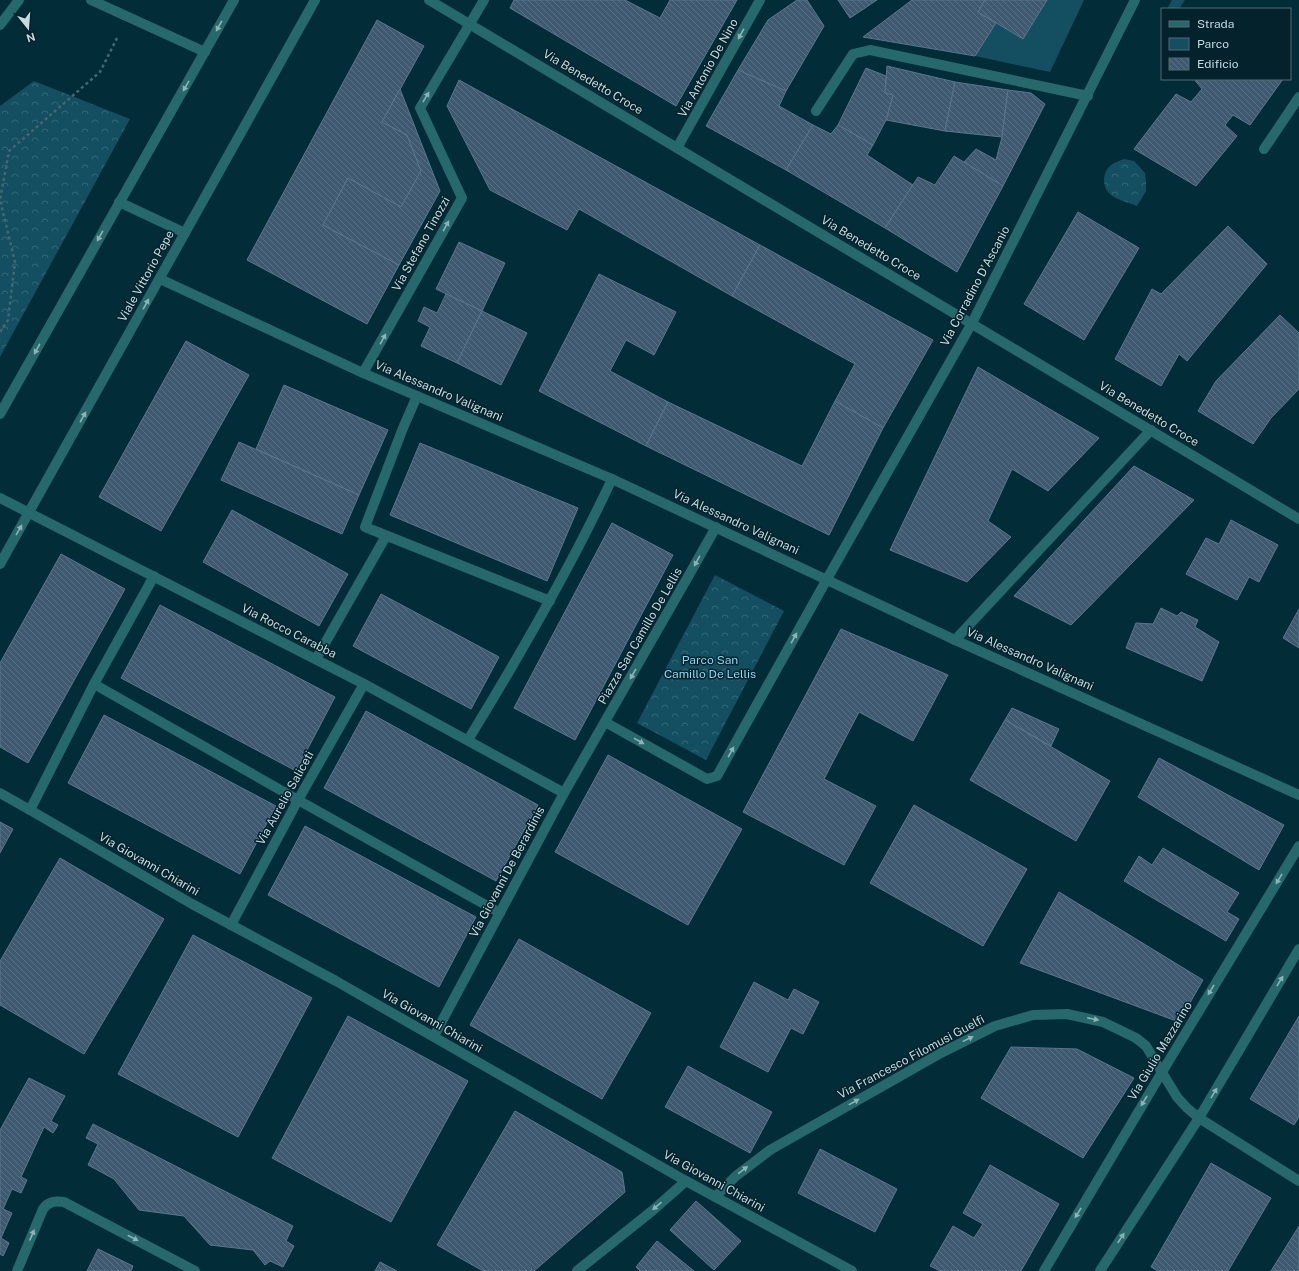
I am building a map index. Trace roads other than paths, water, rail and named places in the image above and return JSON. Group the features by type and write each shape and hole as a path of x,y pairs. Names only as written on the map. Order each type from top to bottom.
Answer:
{"street":[{"path":"0,25 19,0"},
{"path":"91,0 205,52"},
{"path":"0,414 234,0"},
{"name":"Viale Vittorio Pepe","path":"0,564 314,0"},
{"name":"Via Benedetto Croce","path":"429,0 1299,519"},
{"name":"Via Stefano Tinozzi","path":"363,373 462,198 420,108 484,0"},
{"name":"Via Antonio De Nino","path":"677,148 760,0"},
{"name":"Via Corradino D'Ascanio","path":"827,579 972,323 1088,96 1135,0"},
{"path":"816,111 853,54 870,50 1088,96"},
{"path":"1264,149 1299,96"},
{"path":"119,202 185,233"},
{"name":"Via Alessandro Valignani","path":"160,279 363,373 612,479 955,640 1299,795"},
{"path":"417,396 403,428 365,527 550,601"},
{"path":"955,640 1151,430"},
{"path":"468,740 550,601 612,479"},
{"name":"Via Rocco Carabba","path":"0,498 364,684 564,793"},
{"name":"Piazza San Camillo De Lellis","path":"716,527 605,722 707,779 717,776 827,579"},
{"path":"316,659 386,536"},
{"path":"30,810 94,684 154,576"},
{"path":"94,684 500,913"},
{"name":"Via Aurelio Saliceti","path":"231,925 298,800 364,684"},
{"name":"Via Giovanni De Berardinis","path":"434,1036 564,793 605,722"},
{"name":"Via Giovanni Chiarini","path":"0,793 192,904 336,980 686,1181 852,1271"},
{"name":"Via Giulio Mazzarino","path":"1044,1271 1162,1072 1299,846"},
{"path":"1100,1271 1199,1118 1299,949"},
{"name":"Via Francesco Filomusi Guelfi","path":"715,1197 736,1176 770,1150 955,1046 995,1026 1033,1015 1067,1014 1103,1022 1136,1038 1146,1046 1177,1097 1186,1108 1199,1118 1299,1181"},
{"path":"577,1271 652,1211 686,1181"},
{"path":"17,1271 43,1209 51,1202 57,1201 64,1202 195,1271"}],"park label":[{"name":"Parco San Camillo De Lellis","path":"710,667"}]}
